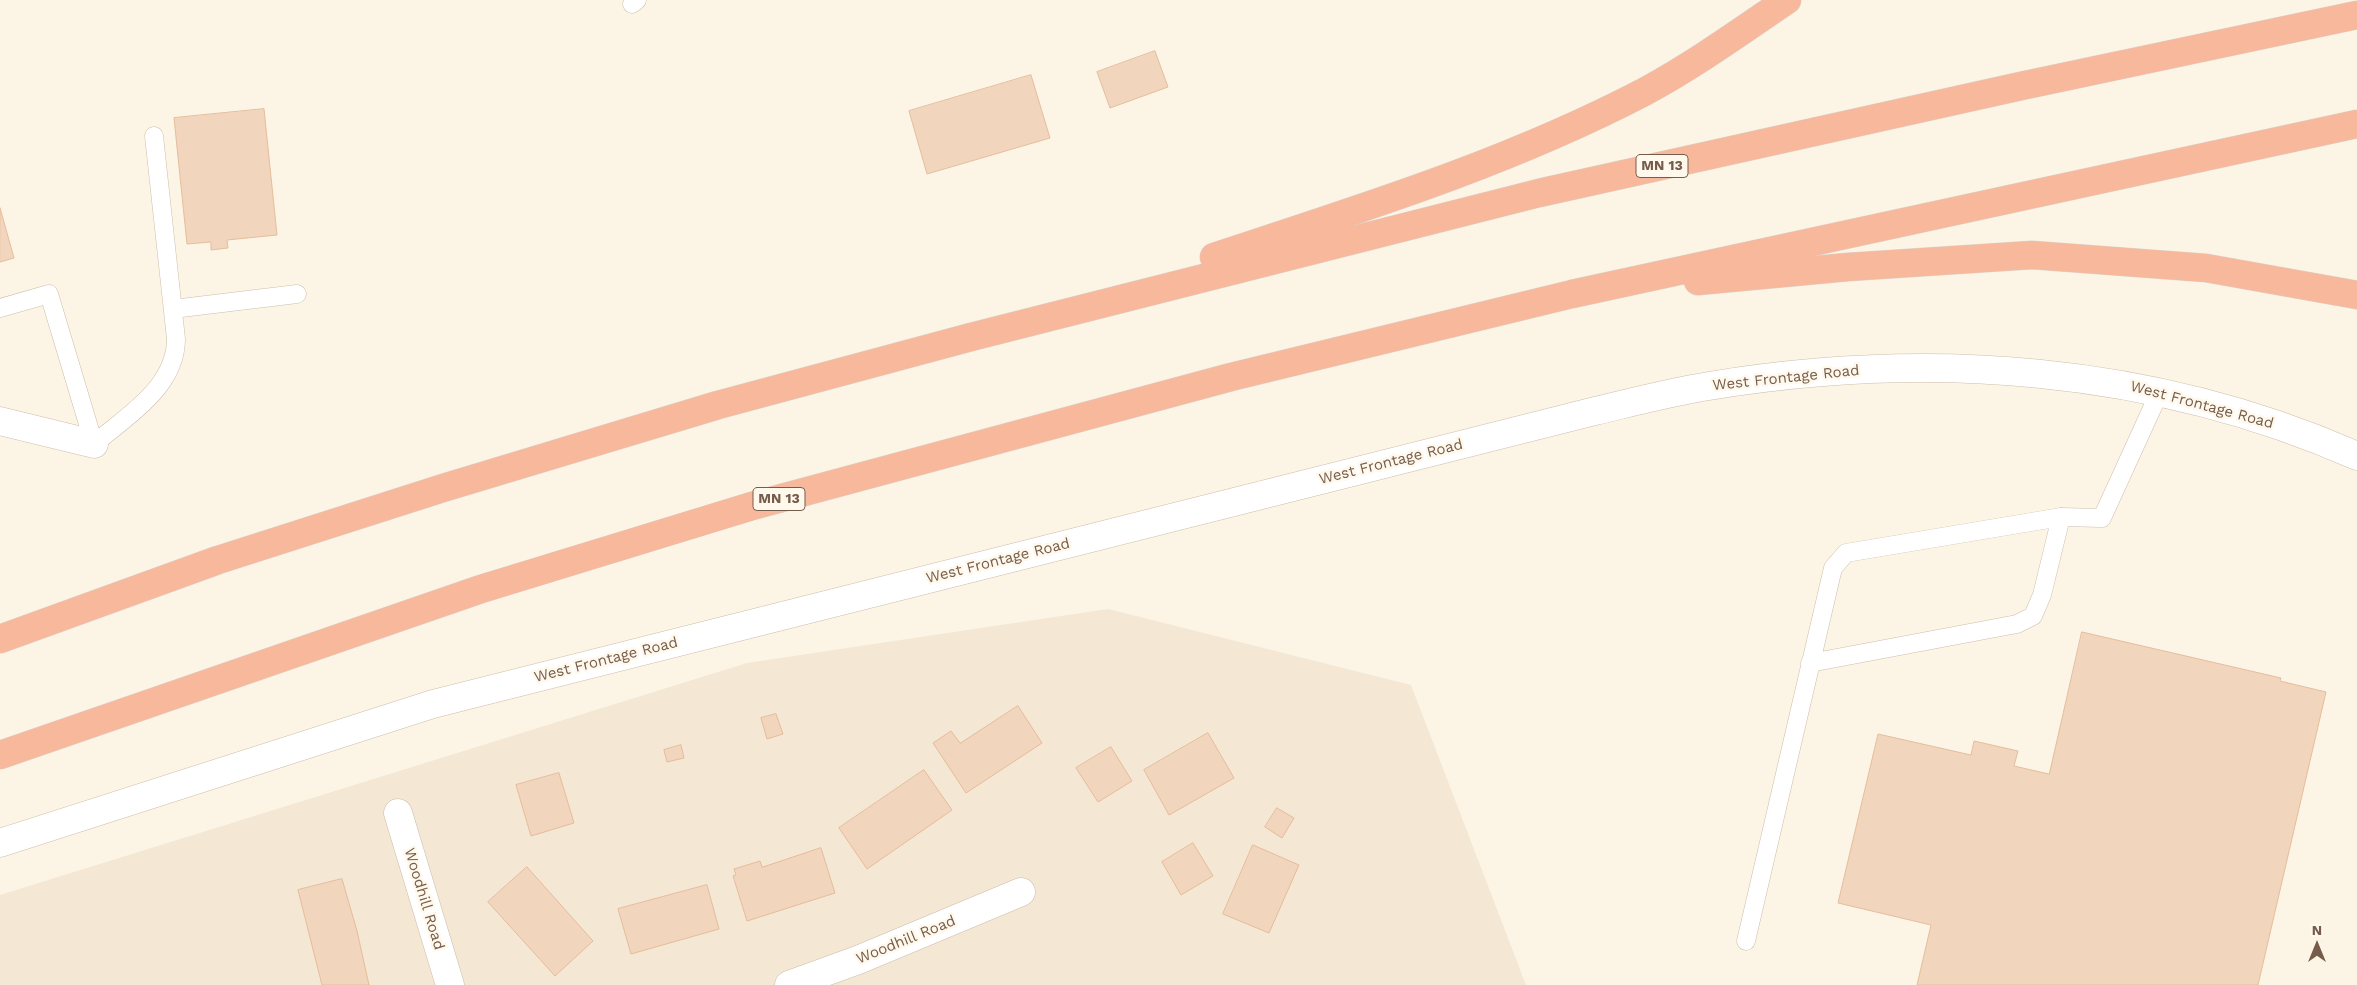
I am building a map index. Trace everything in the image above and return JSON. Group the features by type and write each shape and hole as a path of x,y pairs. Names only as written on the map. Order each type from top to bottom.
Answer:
{"highway":[{"path":"972,336 1366,207 1572,127 1645,91 1720,46 1787,0"},
{"name":"MN 13","path":"0,639 218,560 443,488 718,405 972,336 1539,193 2021,86 2357,16"},
{"name":"MN 13","path":"0,755 481,589 752,506 1231,377 1572,294 2357,124"},
{"path":"1572,294 1848,267 2032,255 2206,268 2357,295"}],"street":[{"name":"West Frontage Road","path":"0,842 432,704 1595,411 1708,386 1798,374 1898,367 1993,369 2072,376 2160,391 2254,416 2357,456"},
{"path":"0,420 94,444"},
{"name":"Woodhill Road","path":"398,813 450,985"},
{"name":"Woodhill Road","path":"789,985 858,960 1021,892"}],"lane":[{"path":"0,308 49,294 94,444 146,399 166,378 176,352 154,136"},
{"path":"173,309 297,294"},
{"path":"1746,941 1833,568 1846,553 2060,517 2102,518 2160,391"},
{"path":"1810,663 2017,624 2033,616 2042,596 2060,517"}],"shaded area":[{"path":"1108,609 1411,685 1526,985 0,985 0,895 747,663"}],"building":[{"path":"1155,51 1168,87 1110,108 1097,72"},
{"path":"1031,75 1050,138 927,174 909,111"},
{"path":"264,109 277,235 227,240 228,248 211,250 211,242 187,244 174,118"},
{"path":"0,208 14,258 0,262"},
{"path":"2082,632 2281,678 2280,681 2326,692 2258,985 1917,985 1931,925 1838,903 1878,734 1971,755 1974,741 2018,751 2014,766 2049,774"},
{"path":"1018,706 1042,743 966,793 933,743 951,731 960,743"},
{"path":"776,714 783,734 767,739 761,718"},
{"path":"1208,733 1234,778 1169,815 1144,770"},
{"path":"681,745 684,758 667,762 664,750"},
{"path":"1111,747 1132,781 1098,802 1076,768"},
{"path":"924,770 952,810 867,869 839,828"},
{"path":"559,773 574,823 531,836 516,785"},
{"path":"1277,808 1294,818 1282,838 1265,827"},
{"path":"1193,843 1213,876 1181,895 1162,862"},
{"path":"1253,845 1299,865 1269,933 1223,914"},
{"path":"821,848 835,893 747,921 733,876 736,875 734,869 760,861 762,867"},
{"path":"527,867 593,941 555,976 488,902"},
{"path":"342,879 357,931 369,985 322,985 298,890"},
{"path":"707,885 719,929 631,954 618,909"}]}
